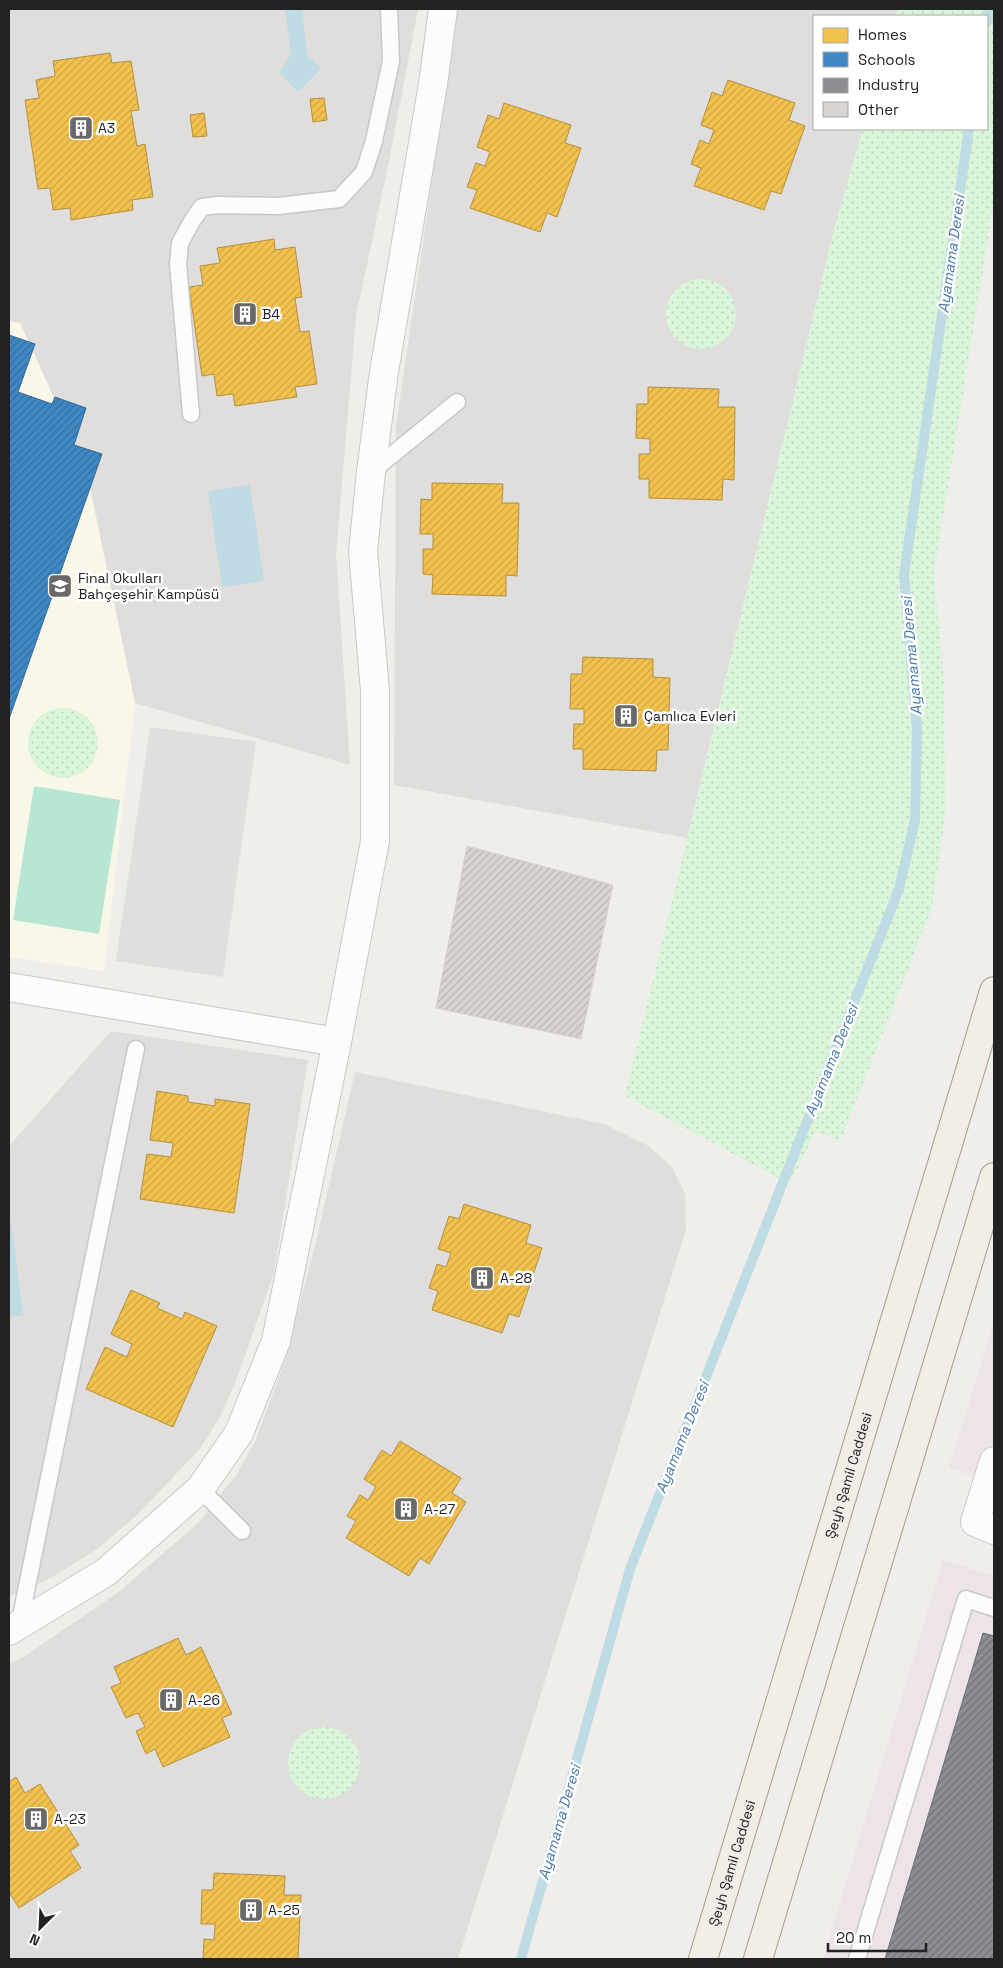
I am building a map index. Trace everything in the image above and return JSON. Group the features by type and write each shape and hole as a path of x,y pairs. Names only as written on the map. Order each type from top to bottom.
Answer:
{"main road":[{"name":"Şeyh Şamil Caddesi","path":"704,1959 994,991"},
{"path":"758,1959 994,1177"}],"street":[{"path":"14,1628 106,1572 200,1489 239,1433 276,1341 337,1042 375,841 375,691 363,551 384,372 443,9"},
{"path":"9,987 337,1042"},
{"path":"992,1475 975,1522 994,1530"}],"lane":[{"path":"191,414 178,264 180,243 202,207 219,205 278,206 339,200 364,172 374,141 391,61 389,9"},
{"path":"371,472 457,402"},
{"path":"14,1628 136,1049"},
{"path":"200,1489 242,1531"},
{"path":"857,1959 966,1599 994,1608"}],"shaded area":[{"path":"9,9 418,9 389,161 356,316 336,554 350,765 135,703 86,469 20,323 9,321"},
{"name":"Çamlıca Evleri","path":"457,9 898,9 895,15 813,15 813,130 863,130 836,222 687,838 394,785 396,426"},
{"name":"Final Okulları Bahçeşehir Kampüsü","path":"9,321 20,323 86,469 135,703 104,971 9,957"},
{"path":"150,727 256,742 223,977 116,961"},
{"path":"111,1031 308,1060 274,1273 236,1381 220,1417 199,1450 136,1516 97,1549 53,1577 9,1597 9,1146"},
{"path":"355,1072 604,1124 647,1145 672,1167 685,1194 686,1230 458,1959 9,1959 9,1664 25,1656 120,1591 198,1523 236,1475 255,1442 284,1363 315,1246"},
{"path":"994,1322 994,1483 949,1468"},
{"path":"943,1560 994,1576 994,1959 823,1959"}],"green space":[{"path":"898,9 994,9 994,201 934,573 944,681 946,811 932,908 840,1142 816,1131 790,1184 625,1096 836,222 863,130 988,130 988,15 895,15"},
{"path":"701,279 714,282 726,289 733,301 736,314 733,327 726,339 714,346 701,349 688,346 676,339 669,327 666,314 669,301 676,289 688,282"},
{"path":"63,708 76,711 88,718 95,730 98,743 95,756 88,768 76,775 63,778 50,775 38,768 31,756 28,743 31,730 38,718 50,711"},
{"path":"34,786 120,800 99,934 13,920"},
{"path":"331,1727 350,1737 358,1749 360,1763 358,1777 350,1789 338,1797 317,1799 298,1789 290,1777 288,1756 298,1737 310,1729"}],"water":[{"path":"285,9 302,9 307,54 321,69 298,92 280,73 291,53"},
{"path":"250,485 264,581 222,587 208,491"},
{"path":"9,1221 11,1221 23,1315 9,1317"}],"building: Homes":[{"name":"A3","path":"110,53 112,63 131,61 139,110 131,111 137,146 145,144 153,197 132,200 133,210 71,220 70,208 53,210 50,188 38,189 25,100 39,98 36,80 55,76 53,61"},
{"path":"728,80 795,103 789,120 805,126 781,194 771,191 764,210 694,186 701,168 691,164 700,140 709,144 714,130 701,125 712,92 722,96"},
{"path":"324,98 327,120 313,122 310,99"},
{"path":"504,103 571,125 565,143 581,148 557,217 547,213 540,232 470,208 477,190 467,187 476,163 485,166 490,152 477,147 488,115 499,119"},
{"path":"204,113 207,136 193,137 190,115"},
{"name":"B4","path":"274,239 275,250 295,247 302,297 295,298 300,332 309,331 317,384 295,387 297,397 235,406 233,394 217,396 214,374 202,376 189,287 203,285 200,266 220,263 217,248"},
{"path":"648,387 719,389 718,407 735,407 734,480 723,479 722,500 649,498 649,479 639,479 639,454 650,454 650,439 636,438 637,404 648,404"},
{"path":"432,483 503,484 502,503 519,503 517,576 506,575 506,596 432,594 433,575 423,574 423,549 433,549 433,534 420,534 421,499 432,500"},
{"name":"Çamlıca Evleri","path":"583,657 653,659 653,677 670,678 668,750 657,750 656,771 583,769 583,749 573,749 574,724 584,724 584,709 570,709 571,674 582,674"},
{"path":"157,1091 188,1096 188,1102 215,1106 215,1099 250,1104 234,1213 140,1199 147,1154 171,1157 173,1143 150,1140"},
{"name":"A-28","path":"464,1204 531,1225 526,1243 542,1248 519,1317 509,1314 502,1333 432,1310 438,1291 429,1288 437,1264 446,1267 451,1253 438,1249 449,1216 459,1219"},
{"path":"131,1290 160,1303 157,1308 182,1319 185,1312 217,1326 173,1427 86,1389 105,1347 127,1357 132,1344 111,1334"},
{"name":"A-27","path":"400,1441 461,1478 452,1493 466,1502 429,1564 420,1558 409,1576 346,1538 356,1521 347,1516 360,1495 368,1500 376,1487 364,1479 382,1450 391,1456"},
{"name":"A-26","path":"178,1638 186,1655 201,1647 232,1714 222,1718 230,1737 163,1767 155,1749 146,1754 136,1731 145,1727 138,1713 126,1718 111,1687 121,1683 114,1667"},
{"name":"A-23","path":"16,1777 25,1793 40,1784 79,1845 70,1851 81,1868 19,1908 9,1892 9,1782"},
{"name":"A-25","path":"214,1873 285,1876 284,1895 301,1895 298,1959 203,1959 204,1939 214,1940 215,1924 201,1924 202,1890 213,1890"}],"building: Schools":[{"path":"9,335 35,344 18,392 52,404 55,397 86,408 74,445 102,454 9,719"}],"building: Industry":[{"path":"983,1633 994,1636 994,1959 885,1959"}],"building: Other":[{"path":"467,846 613,885 581,1039 436,1008"}],"waterway":[{"name":"Ayamama Deresi","path":"988,18 990,9"},
{"name":"Ayamama Deresi","path":"521,1959 630,1569 899,889 915,820 917,729 904,575 969,130"}],"place":[{"name":"A3","path":"81,128"},
{"name":"B4","path":"245,314"},
{"name":"Final Okulları Bahçeşehir Kampüsü","path":"60,586"},
{"name":"Çamlıca Evleri","path":"626,716"},
{"name":"A-28","path":"482,1278"},
{"name":"A-27","path":"406,1509"},
{"name":"A-26","path":"171,1700"},
{"name":"A-23","path":"36,1819"},
{"name":"A-25","path":"251,1910"}]}
